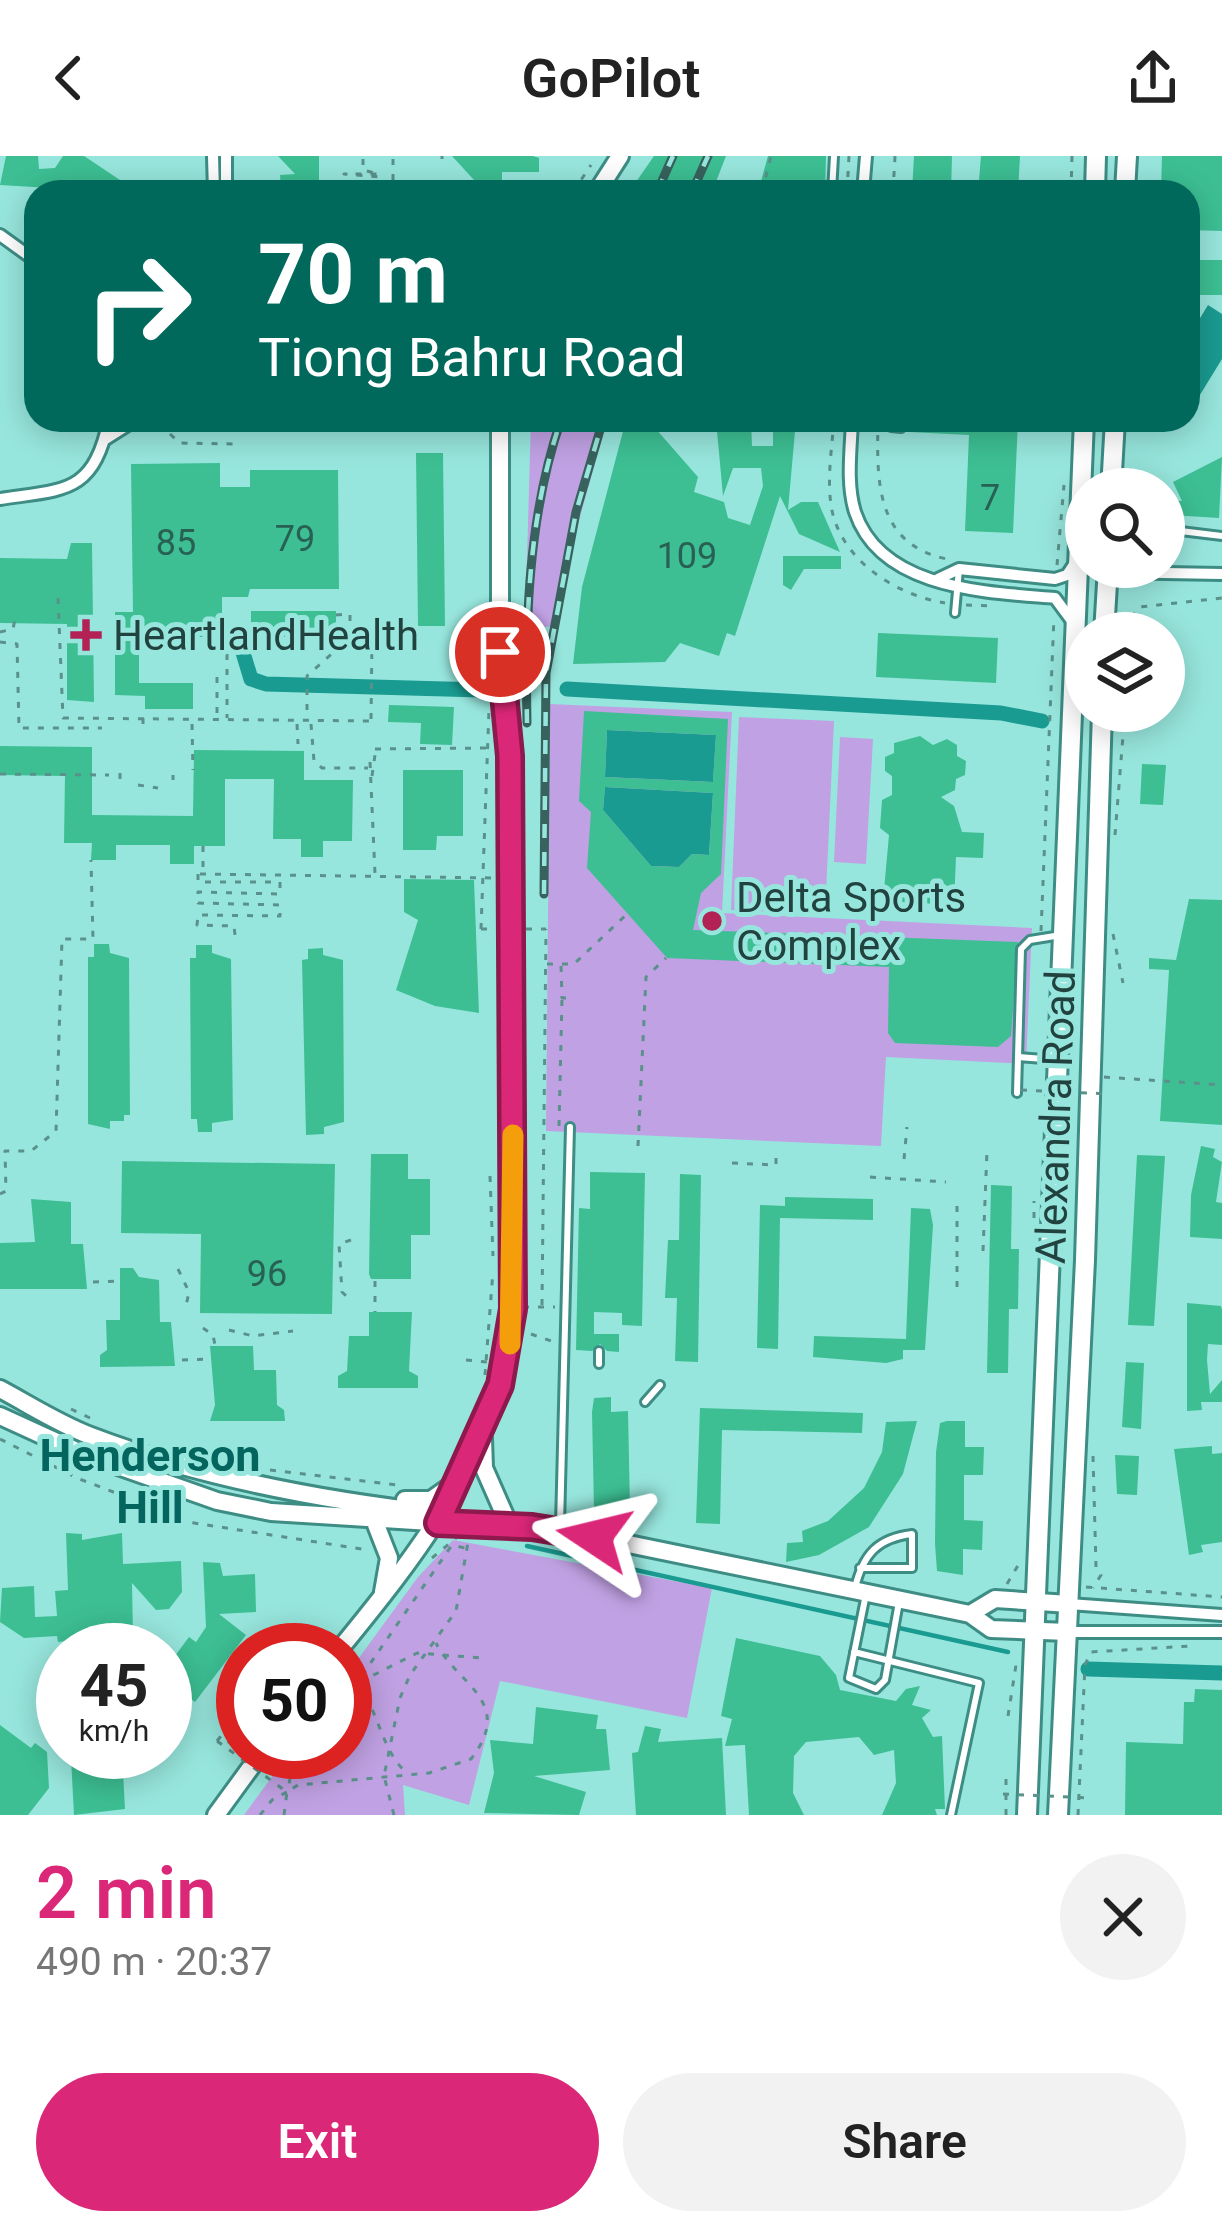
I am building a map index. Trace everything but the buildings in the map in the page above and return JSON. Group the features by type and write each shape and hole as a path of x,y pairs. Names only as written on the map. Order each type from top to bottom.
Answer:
{"main road":[{"path":"361,1623 442,1519 462,1478 506,1365 513,1309 510,756 500,652 500,432"},
{"name":"Alexandra Road","path":"1082,468 1083,432"},
{"path":"1115,468 1121,432"},
{"name":"Alexandra Road","path":"1027,1815 1070,732"},
{"name":"Alexandra Road","path":"1058,1815 1101,732"},
{"path":"0,1390 87,1435 156,1457 327,1496 442,1519 560,1530 899,1605 970,1614 991,1629 1068,1632"},
{"path":"0,1416 81,1453 217,1501 271,1512 506,1519 532,1527"},
{"path":"482,1431 484,1468 506,1519"},
{"path":"327,1496 431,1500 462,1478"},
{"path":"373,1517 389,1558 381,1598"},
{"path":"970,1614 995,1599 1069,1604"},
{"path":"216,1815 242,1779"}],"street":[{"path":"0,499 71,488 92,470 106,432"},
{"path":"104,440 117,432"},
{"path":"852,432 852,490 867,540 908,569 957,590 1055,598 1065,612"},
{"path":"938,579 957,565 1055,579 1065,576"},
{"path":"1185,573 1222,574"},
{"path":"1069,1604 1222,1615"},
{"path":"1068,1632 1222,1632"}],"lane":[{"path":"1185,532 1222,536"},
{"path":"956,613 957,565"},
{"path":"1019,1091 1021,949 1041,938 1062,935"},
{"path":"1018,1057 1057,1060"},
{"path":"560,1530 570,1127"},
{"path":"567,1217 579,1217"},
{"path":"565,1284 577,1284"},
{"path":"599,1351 599,1364"},
{"path":"645,1402 660,1385"},
{"path":"860,1568 912,1568 913,1534 876,1545 860,1568 861,1624 849,1678 856,1685 881,1685 899,1605"},
{"path":"854,1652 979,1683 951,1815"}],"path":[{"path":"363,159 363,170 379,174 344,174 380,180"},
{"path":"393,159 393,180"},
{"path":"581,180 591,165"},
{"path":"168,432 180,443 237,444"},
{"path":"878,432 876,488 884,513 912,542 957,565"},
{"path":"1056,571 1064,486"},
{"path":"58,598 61,716 143,722 373,721 368,642 350,637 350,614 336,615"},
{"path":"1136,612 1140,607 1222,598"},
{"path":"1041,938 1054,607"},
{"path":"0,632 14,628 15,620"},
{"path":"226,639 227,720"},
{"path":"307,710 307,676 346,641"},
{"path":"0,642 17,644 18,726 102,728"},
{"path":"217,677 217,720"},
{"path":"143,711 143,722"},
{"path":"191,765 192,724"},
{"path":"297,724 298,744"},
{"path":"311,724 314,761 322,769 370,765 375,875"},
{"path":"1114,852 1123,732"},
{"path":"370,778 377,766 375,752 487,748"},
{"path":"120,772 120,784"},
{"path":"0,774 109,775"},
{"path":"137,785 158,788"},
{"path":"203,846 203,874"},
{"path":"0,1194 6,1191 5,1151 32,1151 56,1131 62,939 93,939 92,860"},
{"path":"235,935 234,926 197,925 198,915 280,916 280,905 198,903 198,892 280,894 280,883 198,882 198,874 509,878"},
{"path":"482,901 481,929 546,929 542,1307"},
{"path":"548,964 574,964 627,914"},
{"path":"1109,916 1124,983"},
{"path":"638,1146 646,977 667,958"},
{"path":"561,964 556,1126 570,1127"},
{"path":"562,998 573,998"},
{"path":"1102,1077 1222,1084"},
{"path":"1019,1091 1110,1094"},
{"path":"904,1159 908,1127"},
{"path":"982,1251 987,1151"},
{"path":"732,1163 776,1165 776,1153"},
{"path":"484,1381 494,1264 490,1176"},
{"path":"871,1177 946,1182"},
{"path":"957,1288 958,1198"},
{"path":"1034,1202 1034,1221"},
{"path":"351,1240 339,1244 342,1292 352,1300"},
{"path":"178,1269 189,1292 186,1306"},
{"path":"93,1282 120,1281"},
{"path":"375,1281 375,1312"},
{"path":"520,1314 520,1307 558,1307"},
{"path":"203,1328 213,1335 214,1345"},
{"path":"229,1330 253,1336 292,1331"},
{"path":"531,1334 564,1346"},
{"path":"182,1360 210,1359"},
{"path":"466,1360 487,1362"},
{"path":"61,1405 103,1424"},
{"path":"0,1439 77,1478 194,1523 361,1546 372,1552"},
{"path":"259,1469 407,1485"},
{"path":"394,1815 384,1776 400,1698 461,1598 468,1528"},
{"path":"372,1662 452,1545 467,1550"},
{"path":"1005,1586 1021,1554"},
{"path":"1013,1576 1021,1584"},
{"path":"1093,1588 1222,1597"},
{"path":"260,1815 272,1799 328,1778 449,1768 471,1759 487,1718 485,1704 436,1643"},
{"path":"1078,1815 1084,1665 1091,1652 1206,1643"},
{"path":"372,1674 390,1662 426,1652 482,1658"},
{"path":"1008,1716 1018,1653"},
{"path":"372,1714 391,1757 407,1773"},
{"path":"1006,1771 1006,1815"},
{"path":"269,1779 287,1792"},
{"path":"284,1815 290,1779"},
{"path":"1003,1795 1091,1798"}],"shaded area":[{"path":"531,432 604,432 571,549 557,627 525,626"},
{"name":"Delta Sports Complex","path":"550,704 732,712 722,913 1032,928 1026,1064 886,1057 881,1146 546,1131"},
{"path":"739,717 834,721 825,914 731,910"},
{"path":"840,737 873,739 866,864 834,862"},
{"path":"453,1540 712,1588 687,1718 500,1681 469,1805 403,1785 405,1815 244,1815 270,1779 372,1779 372,1640 418,1577"}],"water":[{"path":"1208,305 1222,314 1222,359 1200,395 1200,318"},
{"path":"607,730 716,735 713,782 605,777"},
{"path":"605,787 713,793 709,855 692,854 679,867 651,866 603,810"}],"waterway":[{"path":"241,646 251,679 266,684 481,690"},
{"path":"567,689 1001,713 1042,721"},
{"path":"527,1546 1008,1652"},
{"path":"1088,1669 1222,1673"}],"railway":[{"path":"662,180 673,156"},
{"path":"697,180 708,156"},
{"path":"527,723 531,570 541,494 557,432"},
{"path":"544,894 546,673 576,512 599,432"}],"slow traffic":[{"path":"510,1344 513,1135"}],"place":[{"name":"HeartlandHealth","path":"86,635"},
{"name":"Delta Sports Complex","path":"712,921"}],"district":[{"name":"Henderson Hill","path":"150,1481"}],"route":[{"path":"500,652 510,756 513,1309 500,1385 475,1451 438,1523 532,1527 594,1537"}]}
